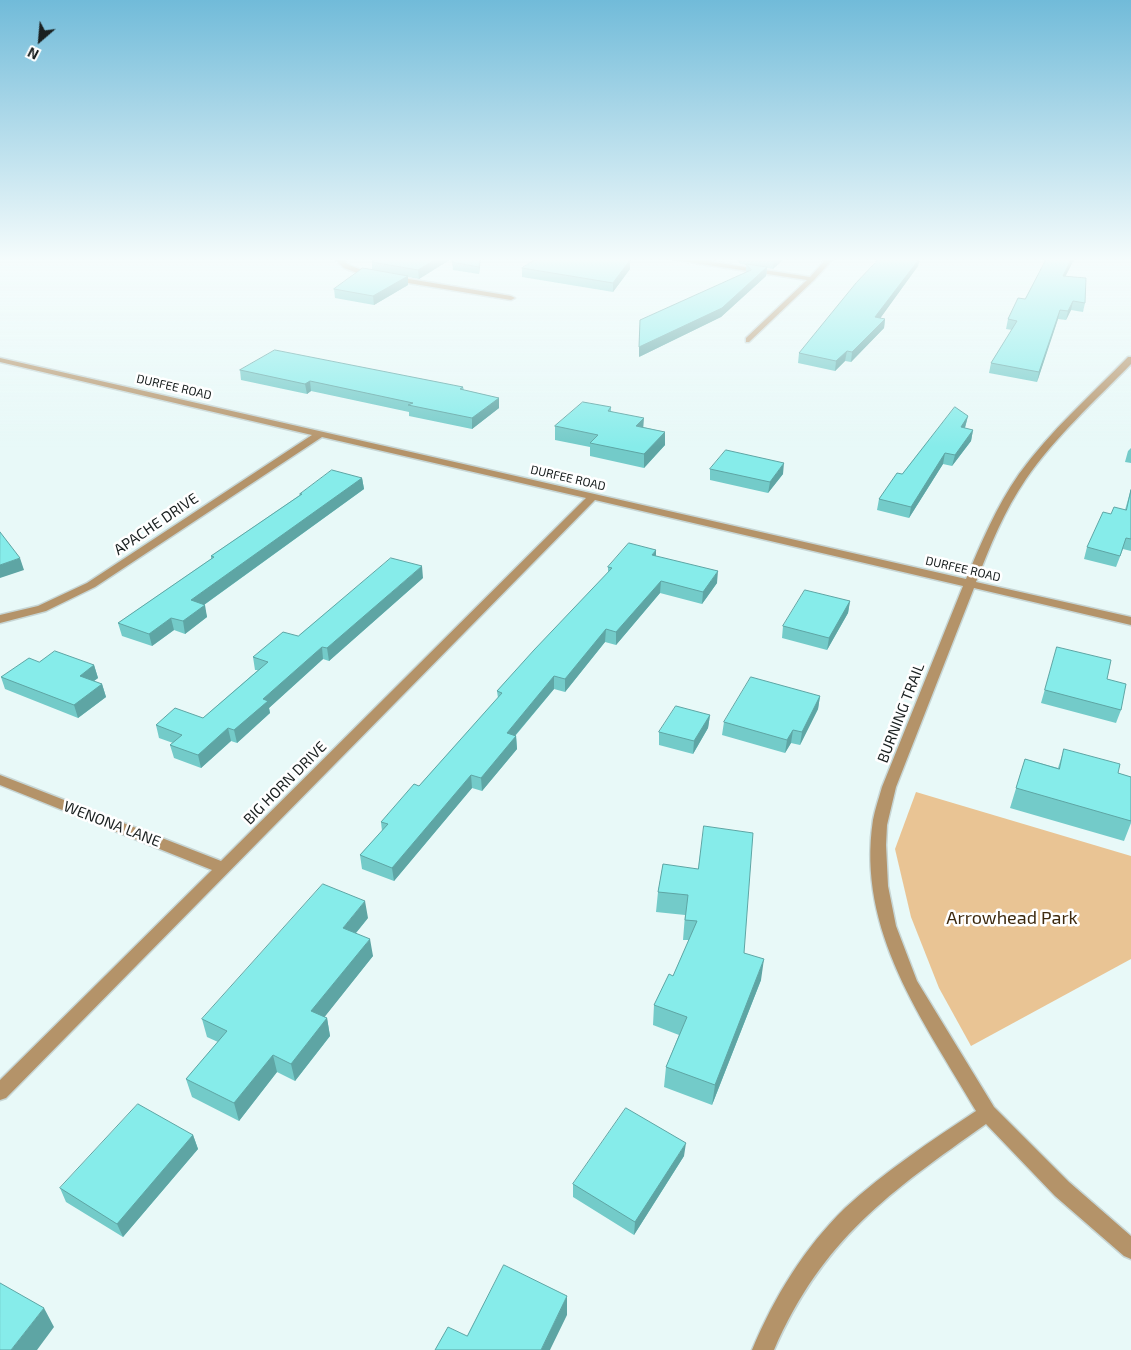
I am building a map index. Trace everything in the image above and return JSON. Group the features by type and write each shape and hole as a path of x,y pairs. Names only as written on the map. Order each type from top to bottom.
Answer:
{"street":[{"path":"749,340 769,321"},
{"name":"BURNING TRAIL","path":"1131,359 1120,375 1055,437 1028,469 998,516 889,788 880,823 878,869 884,911 900,964 910,984 987,1112 1062,1189 1131,1249"},
{"name":"DURFEE ROAD","path":"0,360 1131,621"},
{"name":"APACHE DRIVE","path":"0,619 42,609 91,585 320,434"},
{"name":"BIG HORN DRIVE","path":"0,1092 593,496"},
{"name":"WENONA LANE","path":"0,780 223,868"},
{"path":"763,1350 776,1318 804,1272 831,1236 870,1198 987,1112"}],"green space":[{"name":"Arrowhead Park","path":"916,792 1131,856 1131,959 971,1046 939,988 911,917 895,849"}],"building":[{"path":"640,321 694,321 639,347"},
{"path":"825,321 883,321 852,352 847,351 836,361 799,353"},
{"path":"1017,321 1056,321 1039,372 991,363"},
{"path":"275,350 463,387 460,389 499,398 472,418 408,405 413,403 310,381 305,384 240,370"},
{"path":"583,402 611,407 608,411 644,418 636,426 665,432 644,454 590,443 598,435 555,426"},
{"path":"955,407 968,416 961,427 973,430 955,455 945,453 911,507 879,499 897,473 902,474"},
{"path":"726,450 784,463 770,482 710,469"},
{"path":"332,470 362,478 191,600 205,605 183,621 171,618 149,634 118,623 214,557 211,556 302,494 300,494"},
{"path":"1131,490 1131,539 1126,538 1120,556 1087,547 1103,512 1111,514 1114,507 1126,510"},
{"path":"0,532 20,558 0,565"},
{"path":"629,543 656,550 652,555 718,571 703,592 661,581 616,632 606,629 565,679 554,676 507,733 516,736 481,778 471,775 392,868 360,855 388,824 381,822 414,784 419,786 502,693 497,691 612,568 608,567"},
{"path":"391,558 422,566 327,648 322,647 263,699 268,701 234,730 228,728 198,755 170,745 182,735 156,725 175,708 203,718 268,662 253,657 283,632 298,636"},
{"path":"805,590 850,601 829,638 783,626"},
{"path":"1057,647 1111,660 1107,679 1126,684 1121,710 1045,690"},
{"path":"55,651 94,665 80,676 102,684 74,705 1,677 29,658 39,662"},
{"path":"751,677 820,696 802,732 793,730 787,740 724,722"},
{"path":"676,706 710,715 694,741 659,732"},
{"path":"1064,749 1120,764 1118,773 1131,777 1131,821 1016,788 1025,759 1059,769"},
{"path":"704,826 753,833 744,953 764,959 715,1085 666,1067 687,1017 654,1005 669,974 673,976 697,921 685,920 688,895 658,892 663,864 698,869"},
{"path":"323,884 365,901 343,928 370,939 311,1011 327,1018 291,1064 273,1055 234,1103 186,1079 227,1031 202,1019"},
{"path":"138,1104 193,1135 117,1224 60,1188"},
{"path":"626,1108 686,1143 635,1222 573,1184"},
{"path":"504,1265 567,1296 541,1350 435,1350 448,1327 467,1336"},
{"path":"0,1283 44,1308 11,1350 0,1350"}]}
